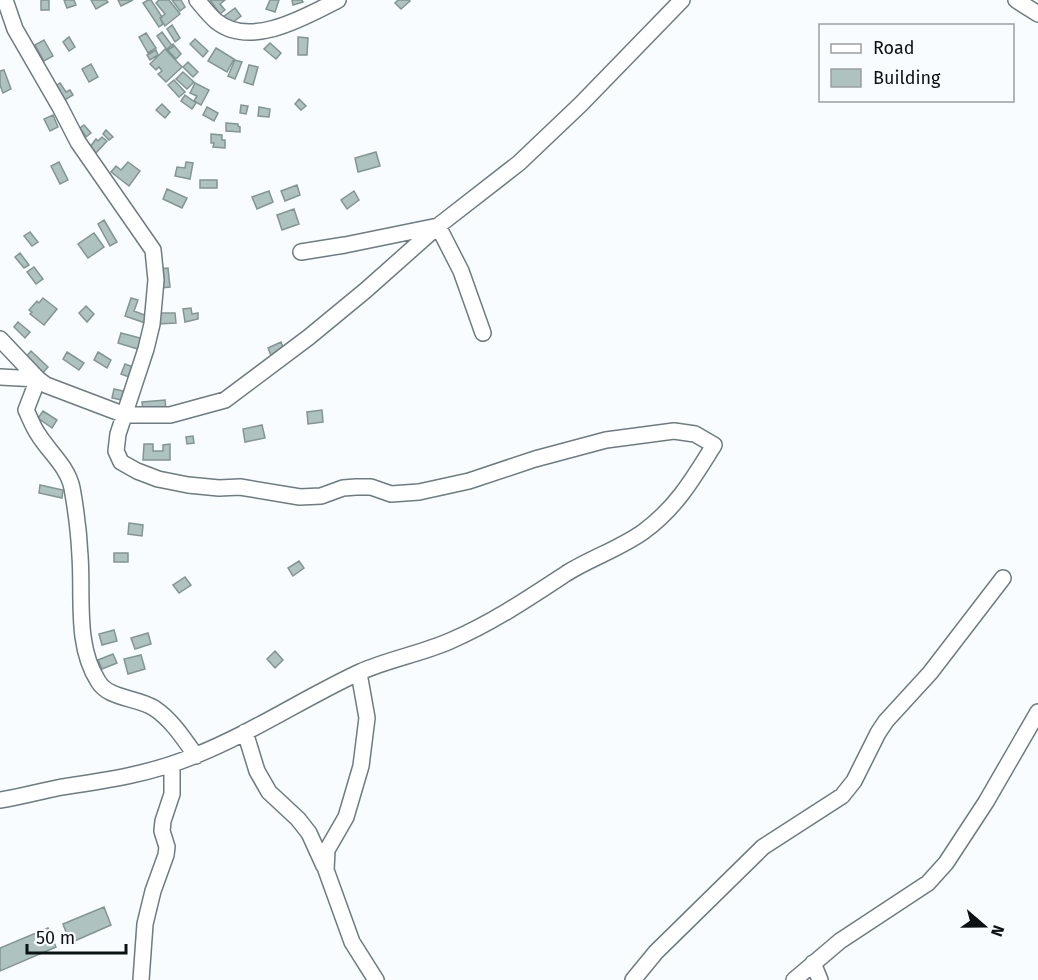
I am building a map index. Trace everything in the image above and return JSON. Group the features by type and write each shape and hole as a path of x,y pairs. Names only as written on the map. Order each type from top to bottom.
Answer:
{"street":[{"path":"0,800 140,775 196,756 382,662 448,642 490,622 567,574 642,532 689,487 714,445 694,434 674,431 606,440 526,462 469,481 418,492 391,494 371,487 356,487 343,488 321,496 300,497 240,487 219,488 188,485 158,479 121,462 116,451 118,434 152,324 156,280 153,250 78,142 15,29 5,0"},
{"path":"197,0 217,22 243,33 275,28 338,0"},
{"path":"0,339 38,379 63,392 125,416 170,415 225,400 309,337 438,226 519,163 682,0"},
{"path":"1016,0 1038,14"},
{"path":"301,252 438,226"},
{"path":"438,226 461,271 483,333"},
{"path":"0,377 38,379"},
{"path":"38,379 26,410 37,433 63,468 71,485 80,556 84,645 89,663 105,691 156,709 171,723 196,756"},
{"path":"633,980 657,952 763,847 842,796 854,782 886,721 930,673 1003,578"},
{"path":"326,870 327,850 346,817 361,766 367,718 358,673"},
{"path":"794,980 840,941 928,883 946,863 986,802 1038,712"},
{"path":"245,732 257,771 269,792 298,819 309,833 326,870 352,942 376,980"},
{"path":"141,980 146,924 153,891 166,855 167,847 162,831 172,794 172,764"},
{"path":"813,963 820,980"}],"building":[{"path":"41,0 49,0 49,10 41,10"},
{"path":"64,0 74,0 76,5 67,8"},
{"path":"91,0 106,0 108,2 96,9"},
{"path":"118,0 133,0 121,6"},
{"path":"151,0 162,17 160,18 163,24 159,27 143,3"},
{"path":"159,0 169,0 180,14 165,26 160,18 165,14 156,3"},
{"path":"172,0 181,0 185,7 180,11"},
{"path":"210,0 225,0 220,4 225,10 220,14"},
{"path":"270,0 279,0 275,12 266,9"},
{"path":"292,0 302,0 303,2 293,5"},
{"path":"398,0 410,1 401,9 395,3"},
{"path":"235,8 241,16 229,25 223,17"},
{"path":"172,25 180,38 175,42 167,29"},
{"path":"162,32 173,47 167,50 157,36"},
{"path":"146,33 156,48 148,53 139,37"},
{"path":"69,37 75,47 69,51 63,42"},
{"path":"298,37 308,38 307,55 298,55"},
{"path":"195,39 208,51 203,57 190,44"},
{"path":"44,40 53,56 44,61 35,45"},
{"path":"270,43 281,53 276,59 264,49"},
{"path":"173,44 181,54 176,59 167,49"},
{"path":"216,48 234,59 227,72 208,61"},
{"path":"165,49 182,67 166,82 158,74 162,71 159,67 156,70 150,64"},
{"path":"156,50 158,55 150,60 147,55"},
{"path":"235,60 242,62 235,79 228,76"},
{"path":"188,62 198,72 193,77 183,67"},
{"path":"91,64 98,77 89,82 82,69"},
{"path":"249,65 258,67 253,85 244,82"},
{"path":"4,70 11,89 3,93 0,85 0,71"},
{"path":"183,72 194,82 187,89 176,79"},
{"path":"174,80 185,92 179,97 168,85"},
{"path":"60,83 66,92 70,90 73,95 63,101 54,87"},
{"path":"195,83 209,90 201,105 194,101 197,96 190,93"},
{"path":"185,95 196,103 192,109 181,101"},
{"path":"299,99 306,106 301,110 295,104"},
{"path":"162,104 170,112 165,118 156,110"},
{"path":"241,105 248,106 246,114 240,113"},
{"path":"207,107 218,113 214,121 203,115"},
{"path":"259,107 270,109 269,117 258,116"},
{"path":"53,115 58,127 50,131 44,119"},
{"path":"226,123 238,124 240,132 226,131"},
{"path":"84,125 91,133 86,137 80,128"},
{"path":"106,130 113,137 109,140 103,134"},
{"path":"211,134 222,135 225,148 213,147"},
{"path":"102,137 107,141 96,153 90,147 96,139 98,141"},
{"path":"376,152 380,166 358,172 355,158"},
{"path":"59,162 68,180 60,184 51,166"},
{"path":"128,162 140,171 129,186 111,172 116,166 121,170"},
{"path":"186,162 193,163 190,179 175,176 177,167 185,168"},
{"path":"200,180 217,180 217,188 200,188"},
{"path":"297,185 300,195 285,201 281,191"},
{"path":"167,189 187,198 182,208 163,199"},
{"path":"269,191 273,202 257,209 252,197"},
{"path":"354,191 359,200 347,209 341,200"},
{"path":"294,209 299,224 282,230 277,215"},
{"path":"104,220 117,242 110,246 98,224"},
{"path":"30,232 38,242 32,246 24,236"},
{"path":"94,233 104,247 88,258 78,244"},
{"path":"20,253 29,265 24,268 15,257"},
{"path":"34,267 43,279 36,284 27,272"},
{"path":"168,268 170,287 161,288 158,269"},
{"path":"43,298 57,309 44,325 30,314 32,312 29,310"},
{"path":"131,298 138,300 134,311 147,316 145,323 125,316"},
{"path":"86,306 94,314 87,322 79,313"},
{"path":"191,308 192,314 198,313 198,319 185,322 183,309"},
{"path":"157,313 175,313 176,323 158,324"},
{"path":"18,322 30,332 25,338 14,327"},
{"path":"121,333 144,339 141,350 118,343"},
{"path":"281,342 285,352 272,358 268,348"},
{"path":"31,351 48,367 41,375 24,359"},
{"path":"67,352 84,363 79,370 63,359"},
{"path":"98,352 111,360 107,368 94,360"},
{"path":"125,364 136,368 132,378 121,374"},
{"path":"114,389 128,392 126,401 112,398"},
{"path":"165,400 166,409 143,411 142,402"},
{"path":"322,410 323,422 308,424 307,412"},
{"path":"43,411 57,420 52,428 38,418"},
{"path":"262,425 265,438 245,442 243,429"},
{"path":"193,436 194,443 187,444 186,437"},
{"path":"144,444 153,444 153,451 163,451 163,445 170,444 170,460 143,460"},
{"path":"40,485 63,490 62,498 39,493"},
{"path":"129,523 143,525 142,536 128,534"},
{"path":"114,553 128,553 128,562 114,562"},
{"path":"299,561 304,568 293,576 288,568"},
{"path":"185,577 191,585 179,593 173,585"},
{"path":"114,630 117,641 102,645 99,634"},
{"path":"148,633 151,644 135,649 131,638"},
{"path":"275,651 283,660 275,668 267,659"},
{"path":"113,654 117,663 102,669 98,660"},
{"path":"141,655 145,669 128,674 124,659"},
{"path":"104,907 111,925 70,943 63,924"},
{"path":"48,928 56,947 0,971 0,948"}]}
